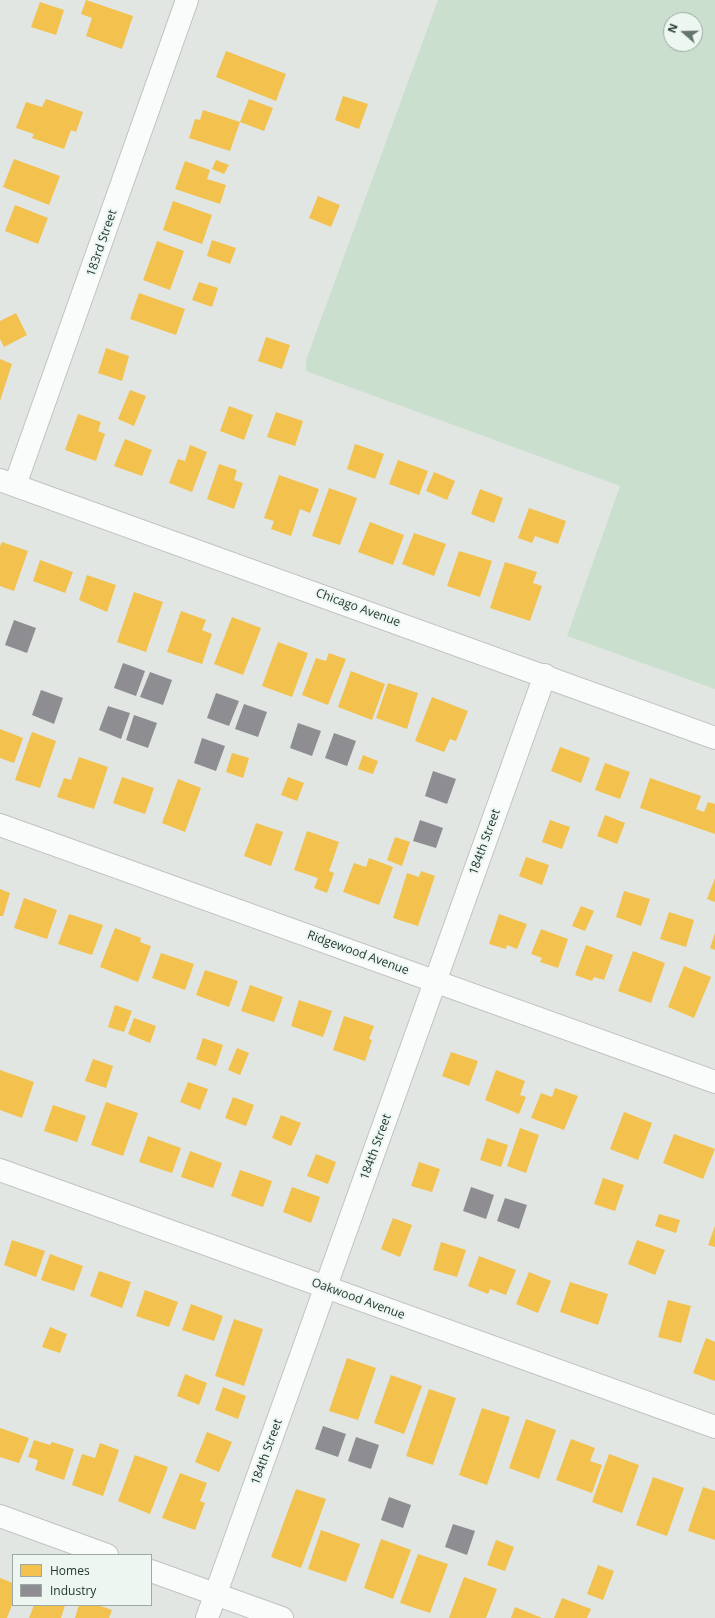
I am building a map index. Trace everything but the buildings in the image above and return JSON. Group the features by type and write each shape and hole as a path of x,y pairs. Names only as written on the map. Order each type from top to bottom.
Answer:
{"street":[{"name":"183rd Street","path":"7,483 187,0"},
{"name":"Chicago Avenue","path":"7,483 545,675 715,738"},
{"name":"184th Street","path":"208,1618 545,675"},
{"name":"Ridgewood Avenue","path":"0,825 715,1082"},
{"name":"Oakwood Avenue","path":"0,1170 715,1427"},
{"path":"0,1516 104,1554"},
{"path":"152,1571 282,1618"}],"green space":[{"path":"438,0 715,0 715,689 567,636 620,486 306,371 306,360"}]}
